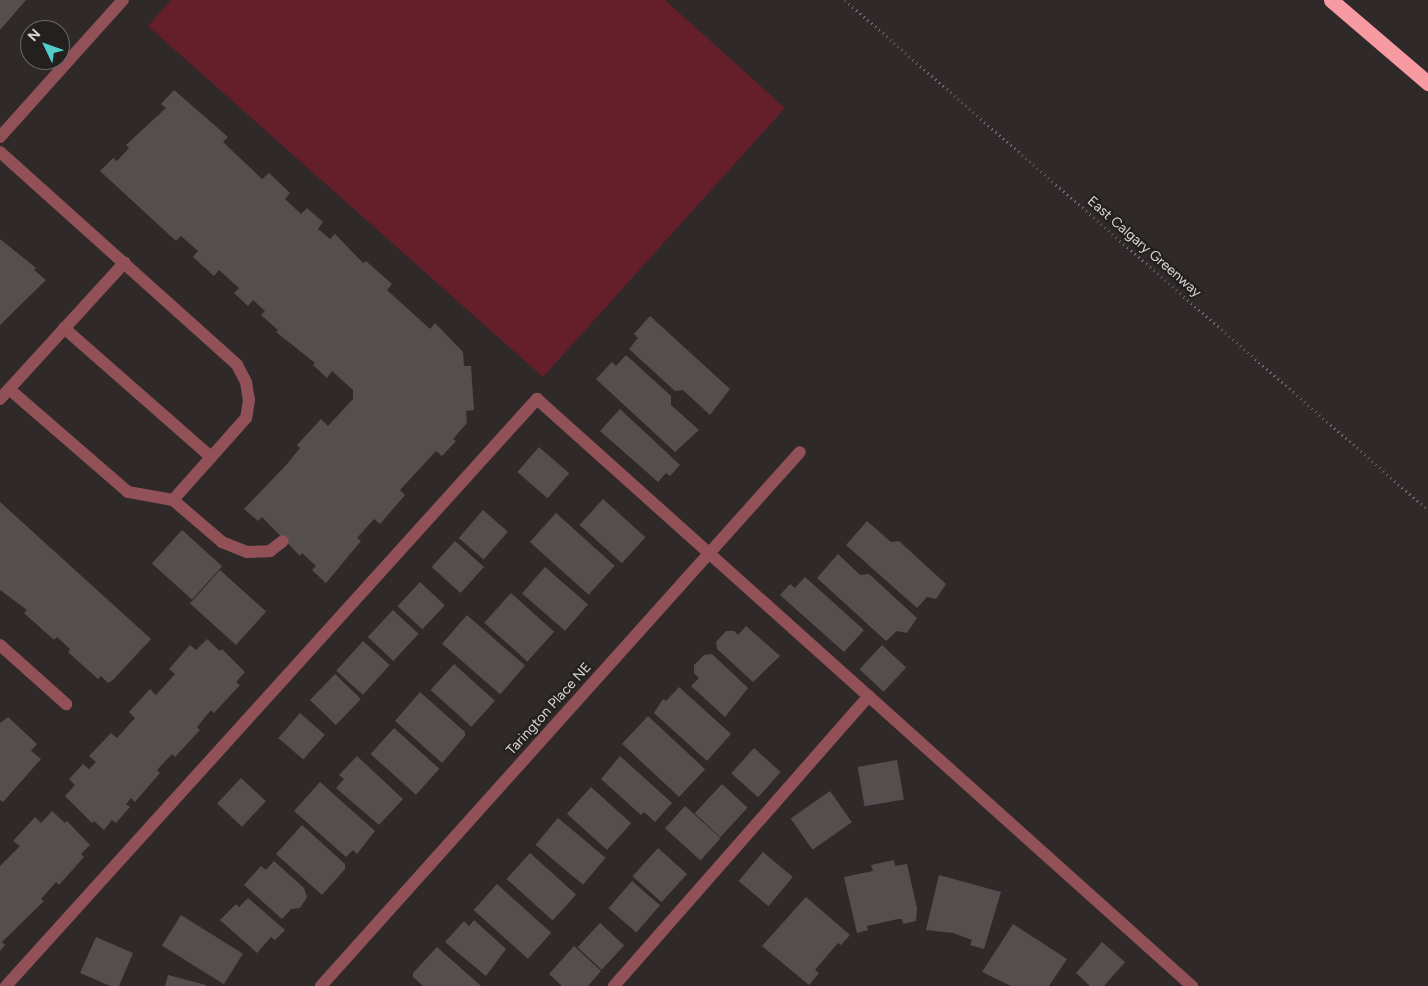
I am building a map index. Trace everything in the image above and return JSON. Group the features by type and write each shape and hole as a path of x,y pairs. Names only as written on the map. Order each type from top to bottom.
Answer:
{"highway":[{"path":"1331,0 1428,83"}],"street":[{"path":"0,137 123,0"},
{"path":"0,152 125,262 237,365 246,382 249,400 246,418 174,500"},
{"path":"0,399 125,262"},
{"path":"64,328 211,457"},
{"path":"9,389 128,492 174,500 222,542 247,552 270,551 283,541"},
{"path":"6,986 537,399 710,551 1192,986"},
{"name":"Tarington Place NE","path":"321,986 800,452"},
{"path":"0,645 66,704"},
{"path":"614,986 869,696"}],"path":[{"name":"East Calgary Greenway","path":"845,0 1428,510"}],"shaded area":[{"path":"171,0 665,0 785,108 543,377 148,26"}],"building":[{"path":"0,0 26,0 0,30"},
{"path":"174,90 228,137 223,142 262,179 269,173 290,193 285,199 301,214 307,208 323,222 318,229 330,239 335,234 363,263 366,261 392,284 387,290 430,329 435,323 463,352 464,366 471,366 474,410 466,411 467,423 453,439 456,441 442,456 436,451 400,490 405,495 380,524 374,519 357,538 361,541 326,583 312,570 316,566 302,553 300,556 262,517 258,521 244,509 287,464 300,448 297,445 321,419 328,426 353,399 353,390 332,371 327,378 313,365 315,363 276,332 278,330 261,315 265,311 253,300 248,306 234,293 239,288 219,270 214,276 193,257 198,251 181,236 176,241 100,171 113,158 117,161 129,148 126,145 166,108 161,104"},
{"path":"0,239 36,268 34,270 46,280 0,325"},
{"path":"650,316 730,389 710,415 683,390 675,391 629,349 638,338 634,334"},
{"path":"626,355 671,396 671,405 699,430 675,452 596,379 612,362 616,366"},
{"path":"620,409 680,465 670,476 666,473 658,482 600,431"},
{"path":"539,447 569,473 548,498 517,472"},
{"path":"603,499 645,537 622,563 580,525"},
{"path":"0,502 151,639 113,680 108,683 101,676 98,679 68,652 70,649 57,637 54,640 24,613 27,610 0,590"},
{"path":"483,510 508,532 484,560 459,538"},
{"path":"556,513 615,566 589,595 530,542"},
{"path":"867,521 891,542 899,541 946,584 936,599 927,597 917,608 846,545"},
{"path":"182,530 222,566 192,600 152,563"},
{"path":"455,541 484,567 461,593 432,567"},
{"path":"838,554 860,575 869,574 917,618 907,633 897,631 886,641 817,578"},
{"path":"545,567 588,604 565,631 522,593"},
{"path":"220,570 266,611 236,645 190,603"},
{"path":"805,577 864,630 844,652 780,595 790,584 795,588"},
{"path":"420,582 445,605 422,629 397,606"},
{"path":"511,593 554,632 527,662 484,623"},
{"path":"393,610 419,634 393,661 368,637"},
{"path":"467,615 525,666 500,694 442,644"},
{"path":"746,626 780,656 753,682 717,649 716,642 726,631 734,631 738,635"},
{"path":"207,639 220,651 222,649 245,672 236,682 240,685 214,713 211,710 197,727 200,730 175,757 172,754 157,770 160,773 135,802 131,798 126,804 130,807 116,823 112,820 104,830 94,821 92,823 65,796 75,785 69,779 83,764 89,769 96,762 89,756 111,733 117,738 135,718 129,712 150,689 156,695 175,674 169,669 190,645 196,650"},
{"path":"363,641 390,665 363,695 336,671"},
{"path":"882,645 906,668 884,692 859,669"},
{"path":"712,654 748,688 725,717 691,686 699,678 694,673 694,665 704,655"},
{"path":"454,664 495,701 471,727 431,690"},
{"path":"335,674 361,699 336,725 310,700"},
{"path":"679,687 731,734 707,761 654,713 663,699 666,701"},
{"path":"420,692 465,732 465,736 442,763 395,721"},
{"path":"300,713 325,735 303,760 278,738"},
{"path":"648,716 705,769 679,797 622,744"},
{"path":"8,717 37,744 31,751 41,759 3,802 0,800 0,723"},
{"path":"394,728 439,769 416,795 371,754"},
{"path":"754,748 781,772 758,797 731,773"},
{"path":"357,756 403,799 379,825 336,788 344,779 339,775"},
{"path":"620,756 672,803 655,822 644,812 641,815 601,779"},
{"path":"897,760 904,799 865,806 858,767"},
{"path":"241,778 266,801 242,827 217,804"},
{"path":"320,782 375,831 357,854 353,850 346,857 294,811"},
{"path":"722,784 748,808 720,837 695,813"},
{"path":"591,787 631,823 607,850 567,814"},
{"path":"830,791 852,822 812,850 791,819"},
{"path":"685,806 721,838 701,860 665,828"},
{"path":"52,811 65,823 67,821 90,845 81,854 84,857 59,885 56,882 41,899 44,901 2,942 5,945 0,951 0,866 20,846 13,841 35,817 41,823"},
{"path":"558,818 605,858 583,885 536,845"},
{"path":"302,825 345,864 345,869 322,895 276,854"},
{"path":"658,848 687,874 662,902 633,876"},
{"path":"763,852 793,877 768,906 739,881"},
{"path":"530,853 576,894 553,920 507,879"},
{"path":"894,860 895,866 907,864 917,908 916,921 903,924 902,919 898,919 867,926 868,930 857,933 844,877 873,871 871,865"},
{"path":"274,861 304,888 307,897 300,908 291,909 282,919 244,885 261,866 266,870"},
{"path":"939,875 1001,892 984,949 970,945 972,940 953,933 926,930"},
{"path":"632,881 660,905 636,932 608,908"},
{"path":"497,884 551,933 528,959 474,910"},
{"path":"806,897 850,935 841,945 838,943 815,970 819,973 809,985 762,946"},
{"path":"248,898 285,930 275,940 271,937 257,953 220,920 236,904 239,907"},
{"path":"181,915 243,954 224,984 162,946"},
{"path":"474,920 506,949 486,976 445,942 464,921 469,926"},
{"path":"600,923 624,946 602,970 577,947"},
{"path":"1013,924 1067,959 1049,986 1011,986 982,972"},
{"path":"96,937 133,953 119,986 110,986 80,973"},
{"path":"1102,942 1125,962 1104,986 1090,986 1076,973"},
{"path":"574,946 601,971 588,986 562,986 549,974"},
{"path":"437,947 481,986 423,986 413,977 413,973"},
{"path":"168,975 206,985 206,986 165,986"}]}
